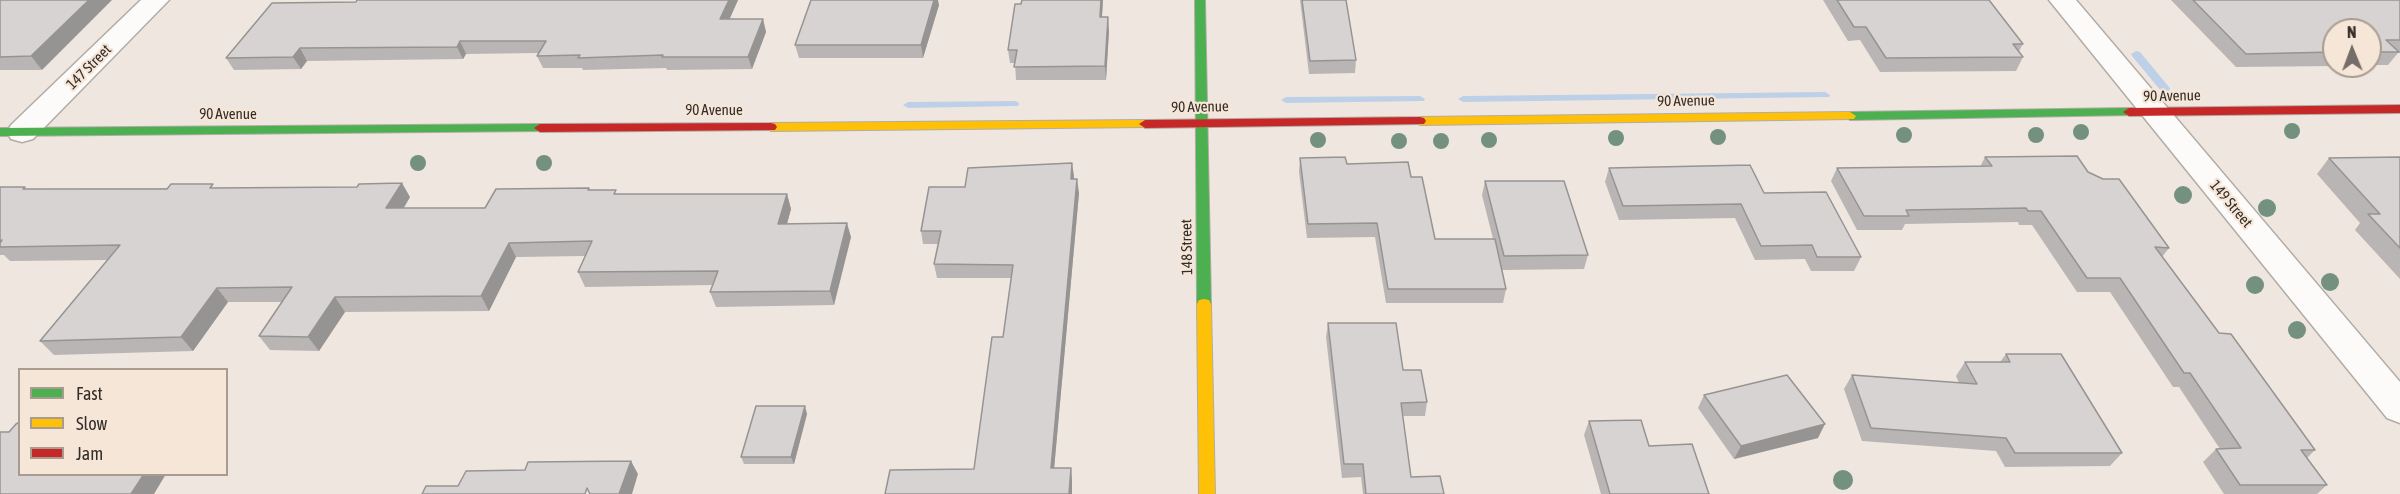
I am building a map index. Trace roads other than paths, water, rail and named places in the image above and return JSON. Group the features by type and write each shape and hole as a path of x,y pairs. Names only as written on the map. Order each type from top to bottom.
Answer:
{"street":[{"name":"147 Street","path":"11,132 156,0"},
{"name":"148 Street","path":"1200,0 1207,494"},
{"name":"149 Street","path":"2062,0 2400,408"},
{"name":"90 Avenue","path":"11,132 1202,123 2400,110"}],"waterway":[{"path":"2136,54 2165,89"},
{"path":"1463,99 1825,95"},
{"path":"1286,100 1420,99"},
{"path":"908,105 1014,104"}]}
